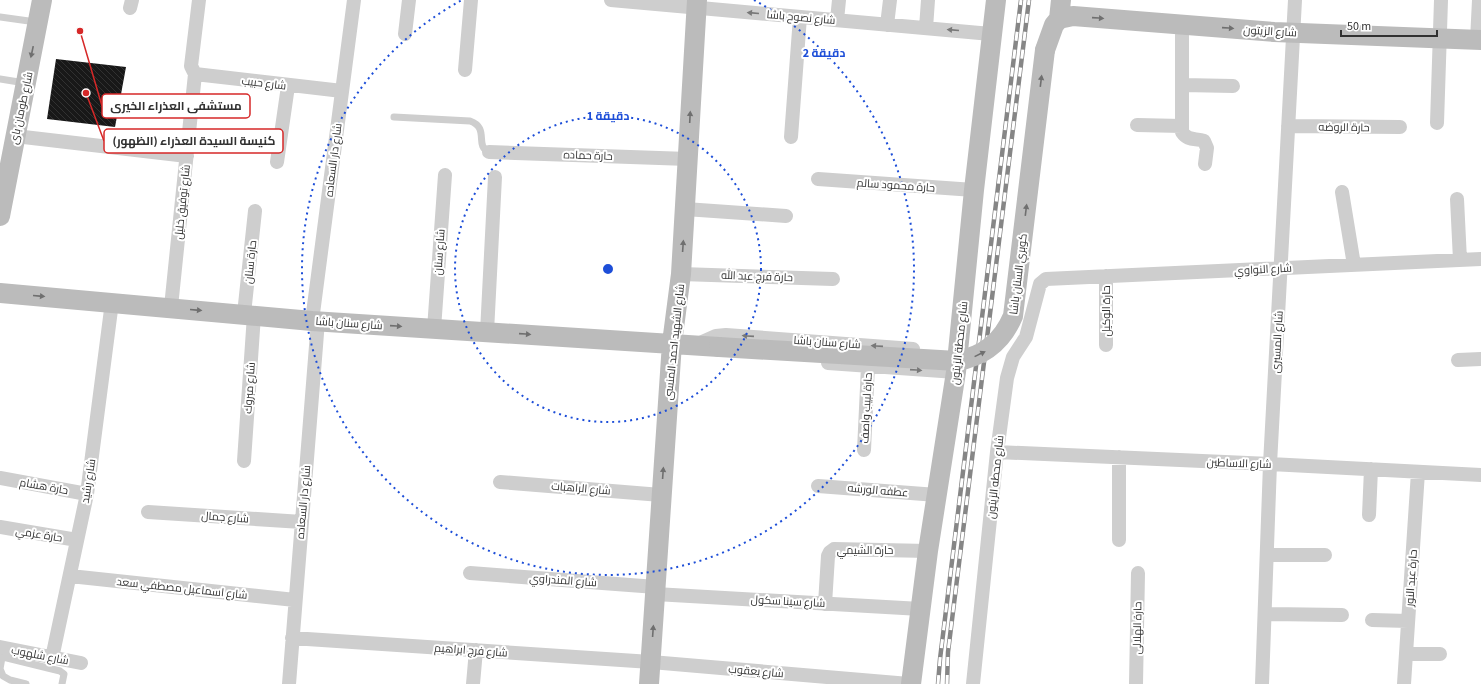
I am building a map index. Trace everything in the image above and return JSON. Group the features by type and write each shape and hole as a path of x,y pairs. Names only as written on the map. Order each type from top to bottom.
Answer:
{"street":[{"name":"شارع طومان باى","path":"0,216 42,0"},
{"name":"شارع توفيق خليل","path":"170,307 187,156 199,0"},
{"name":"شارع دار السعاده","path":"289,684 302,522 315,321 354,0"},
{"path":"405,34 409,0"},
{"path":"465,70 471,0"},
{"name":"شارع نصوح باشا","path":"611,0 696,4 800,17 992,34"},
{"path":"837,20 839,0"},
{"path":"887,24 890,0"},
{"path":"926,28 928,0"},
{"name":"شارع محطة الزيتون","path":"910,684 928,552 956,372 974,190 996,0"},
{"name":"شارع المسيرى","path":"1262,684 1270,464 1294,0"},
{"path":"1437,123 1442,0"},
{"path":"1478,0 1479,40"},
{"name":"شارع الشهيد احمد المنسى","path":"649,684 672,343 681,274 696,4"},
{"name":"شارع الزيتون","path":"1060,9 1073,16 1182,25 1292,32 1479,40"},
{"name":"كوبري السنان باشا","path":"719,347 957,361 978,355 996,344 1009,326 1013,316 1045,50 1060,9"},
{"path":"791,138 800,17"},
{"path":"1182,25 1182,132 1190,139 1204,141 1207,148 1205,164"},
{"name":"شارع حبيب","path":"193,70 288,86 342,91"},
{"path":"1182,85 1233,86"},
{"path":"277,162 288,86"},
{"path":"1138,125 1182,126"},
{"name":"حارة الروضه","path":"1288,126 1400,127"},
{"path":"15,136 187,156"},
{"name":"حارة حماده","path":"489,152 688,159"},
{"name":"شارع سنان","path":"434,328 445,175"},
{"path":"487,332 495,177"},
{"name":"حارة محمود سالم","path":"818,179 974,190"},
{"path":"1342,192 1354,265"},
{"path":"1457,199 1460,260"},
{"path":"685,209 786,216"},
{"name":"حارة سنان","path":"249,315 255,211"},
{"name":"شارع النواوي","path":"1046,279 1481,260"},
{"name":"حارة فرج عبد الله","path":"681,274 833,278"},
{"name":"حارة الوكيل","path":"1106,276 1106,345"},
{"name":"شارع محطه الزيتون","path":"973,684 997,452 1007,378 1013,357 1026,337 1040,284 1046,279"},
{"name":"شارع سنان باشا","path":"0,293 315,321 719,347"},
{"name":"شارع رشيد","path":"52,658 87,494 112,302"},
{"name":"شارع مبروك","path":"244,461 249,315"},
{"name":"شارع سنان باشا","path":"698,345 710,338 726,335 958,352"},
{"name":"شارع سنان باشا","path":"698,345 716,353 956,372"},
{"path":"1458,360 1481,359"},
{"name":"حارة لبيب واصف","path":"864,450 868,366"},
{"name":"شارع الاساطين","path":"997,452 1481,475"},
{"path":"1119,458 1119,540"},
{"path":"1369,516 1371,469"},
{"name":"حارة عبد النور","path":"1404,684 1418,472"},
{"name":"حارة هشام","path":"0,478 87,494"},
{"name":"شارع الراهبات","path":"500,482 661,495"},
{"name":"عطفه الورشه","path":"818,486 937,495"},
{"name":"شارع جمال","path":"148,512 302,522"},
{"name":"حارة عزمي","path":"0,527 77,540"},
{"name":"حارة الشيمي","path":"825,604 828,556 834,549 928,552"},
{"path":"1267,555 1325,555"},
{"name":"شارع المندراوي","path":"470,573 655,590"},
{"name":"حارة الهلالى","path":"1136,684 1138,573"},
{"name":"شارع اسماعيل مصطفي سعد","path":"70,576 295,600"},
{"name":"شارع سينا سكول","path":"655,590 825,604 921,609"},
{"path":"1264,614 1342,615"},
{"path":"1372,620 1408,621"},
{"name":"شارع فرج ابراهيم","path":"292,638 650,662"},
{"path":"474,684 476,650"},
{"name":"شارع شلهوب","path":"2,651 81,663"},
{"path":"1406,654 1440,654"},
{"name":"شارع يعقوب","path":"650,662 910,684"}],"lane":[{"path":"0,17 38,22"},
{"path":"0,79 26,83"},
{"path":"394,117 470,121 481,129 482,146 489,152"},
{"path":"26,684 10,680 3,676 0,669 2,651 60,671 64,674 62,684"}],"building":[{"path":"56,59 126,67 115,127 47,119"}],"railway":[{"path":"938,684 1021,0"},
{"path":"947,684 948,652 1029,0"}],"place":[{"name":"مستشفى العذراء الخيرى","path":"80,31"},
{"name":"كنيسة السيدة العذراء (الظهور)","path":"86,93"}]}
